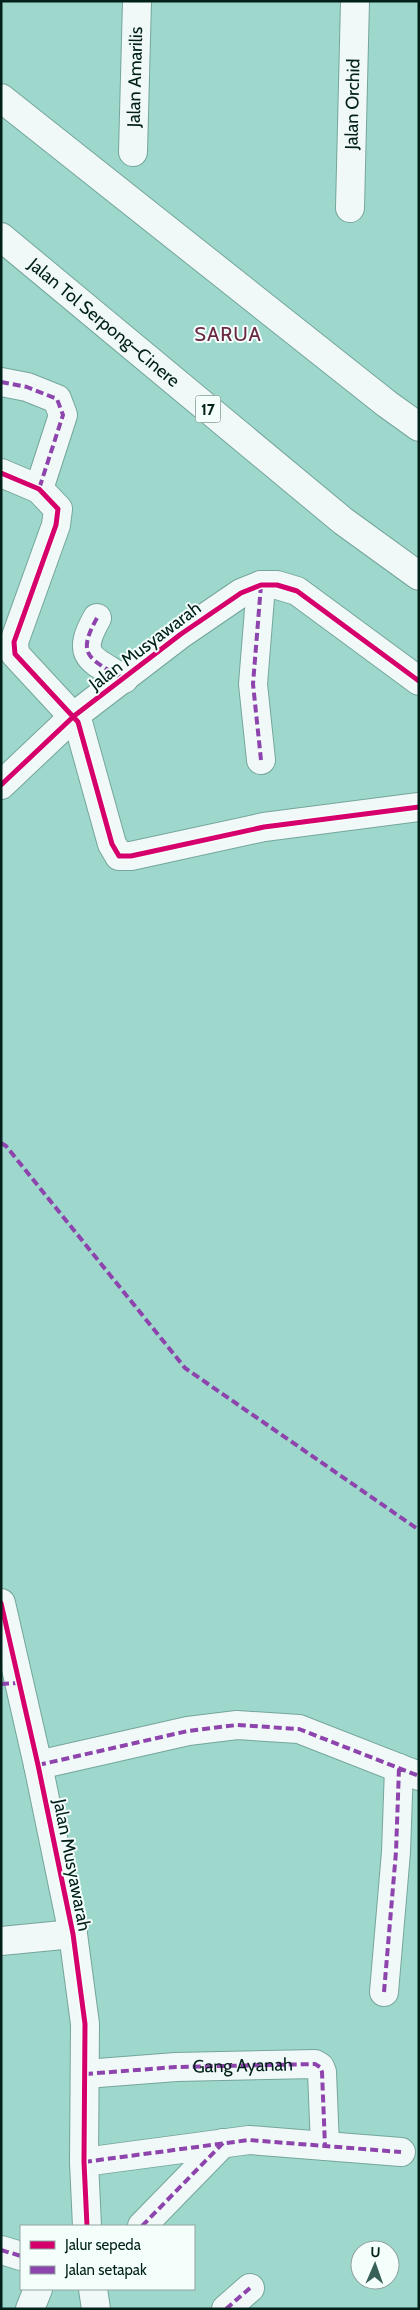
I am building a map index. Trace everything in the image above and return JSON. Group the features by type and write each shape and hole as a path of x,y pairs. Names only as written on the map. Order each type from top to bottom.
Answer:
{"main road":[{"name":"Jalan Amarilis","path":"133,152 137,1"},
{"name":"Jalan Orchid","path":"350,208 355,1"},
{"path":"1,98 387,404 419,427"},
{"name":"Jalan Tol Serpong–Cinere","path":"1,237 343,521 419,576"},
{"path":"1,382 27,387 56,399 63,414 39,489"},
{"path":"1,473 39,489 58,509 56,525 14,642 15,654 22,664 74,716 82,732 112,844 119,856 131,856 264,827 419,807"},
{"path":"261,585 253,684 261,760"},
{"name":"Jalan Musyawarah","path":"3,780 74,716 202,618 241,593 261,585 277,585 297,591 419,681"},
{"path":"97,618 85,644 87,651 92,659 124,679"},
{"name":"Jalan Musyawarah","path":"1,1603 10,1684 38,1766 73,1934 85,2024 84,2162 87,2225"},
{"path":"38,1766 188,1731 237,1725 299,1728 409,1772 396,1852 384,1992"},
{"path":"1,1941 73,1934"},
{"name":"Gang Ayanah","path":"85,2074 176,2067 315,2064 320,2067 322,2072 325,2146"},
{"path":"84,2162 249,2140 401,2152"},
{"path":"143,2225 223,2143"},
{"path":"1,2250 20,2256"},
{"path":"226,2309 250,2288"},
{"path":"30,2309 38,2290"},
{"path":"93,2290 96,2309"}],"marked path":[{"path":"1,382 27,387 57,399 63,415 39,489"},
{"path":"261,585 253,684 261,760"},
{"path":"97,618 87,641 87,649 90,656 103,667 124,679"},
{"path":"1,1143 6,1146 185,1368 419,1530"},
{"path":"1,1684 20,1683"},
{"path":"38,1765 188,1731 237,1725 299,1729 419,1776"},
{"path":"384,1992 396,1852 399,1768"},
{"path":"85,2074 176,2067 315,2064 320,2067 322,2072 325,2146"},
{"path":"84,2162 249,2140 401,2152"},
{"path":"143,2225 223,2143"},
{"path":"1,2250 20,2256"},
{"path":"226,2309 250,2288"}],"cycle path":[{"path":"1,473 39,489 58,509 56,525 14,642 15,654 78,722 112,844 119,856 131,856 264,827 419,807"},
{"path":"1,785 74,716 181,634 241,593 261,585 277,585 297,591 419,681"},
{"path":"1,1603 38,1765 73,1934 85,2024 84,2162 87,2225"}],"district":[{"name":"SARUA","path":"228,334"}]}
